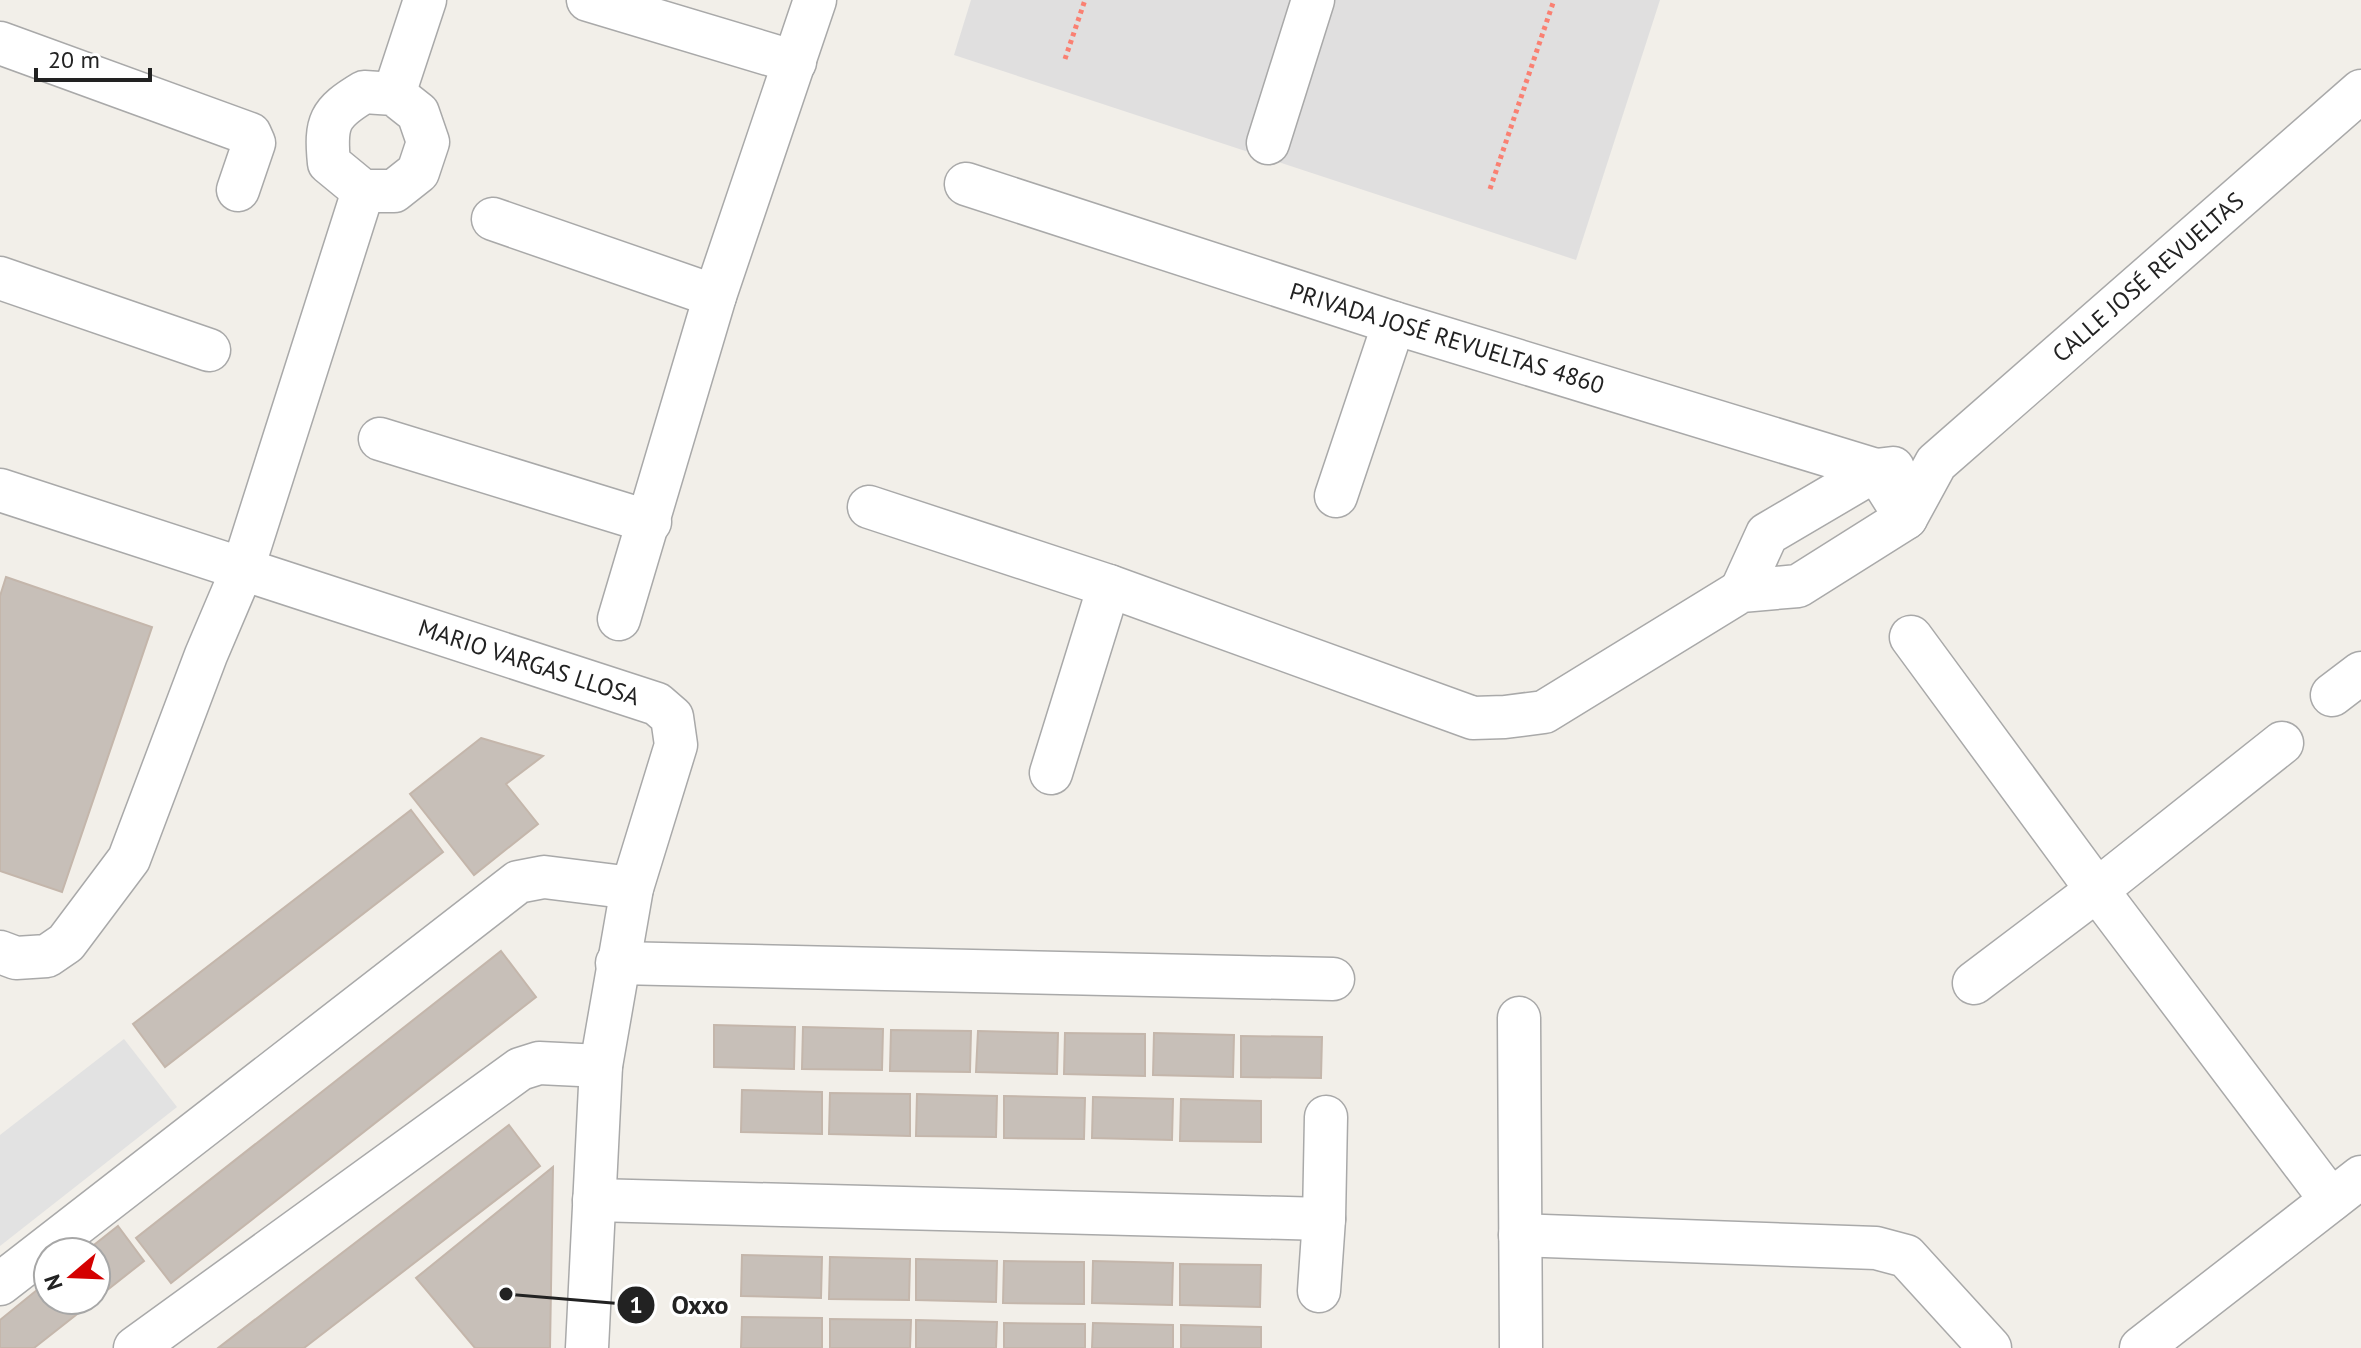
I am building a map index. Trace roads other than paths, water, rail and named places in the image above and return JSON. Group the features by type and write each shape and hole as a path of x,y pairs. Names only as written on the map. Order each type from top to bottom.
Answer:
{"street":[{"path":"394,94 425,0"},
{"path":"588,0 795,62"},
{"path":"619,619 715,296 815,0"},
{"path":"1268,143 1313,0"},
{"path":"0,43 250,134 254,143 238,190"},
{"name":"CALLE JOSÉ REVUELTAS","path":"1109,586 1473,718 1544,712 1741,591 1798,586 1906,518 1936,463 2361,91"},
{"path":"364,92 394,94 418,113 428,142 418,172 394,191 363,191 329,163 326,134 339,107 364,92"},
{"name":"PRIVADA JOSÉ REVUELTAS 4860","path":"966,184 1394,323 1876,470"},
{"path":"0,952 16,958 47,956 66,943 129,859 206,655 243,568 363,191"},
{"path":"493,219 715,296"},
{"path":"0,278 209,350"},
{"path":"1336,496 1394,323"},
{"path":"380,439 650,522"},
{"path":"1741,591 1767,534 1876,470 1936,463"},
{"path":"1876,470 1906,518"},
{"name":"MARIO VARGAS LLOSA","path":"0,490 657,704 672,717 676,745 632,888 601,1066 587,1348"},
{"path":"869,507 1109,586 1051,773"},
{"path":"1911,637 2097,890 2346,1188 2141,1348"},
{"path":"1974,983 2282,743"},
{"path":"0,1284 518,882 544,877 632,888"},
{"path":"617,963 1333,979"},
{"path":"1519,1018 1521,1348"},
{"path":"135,1348 520,1069 539,1063 601,1066"},
{"path":"1319,1291 1326,1117"},
{"path":"594,1200 1324,1219"},
{"path":"1520,1235 1876,1248 1906,1256 1990,1348"}],"place":[{"name":"Oxxo","path":"506,1294"}]}
